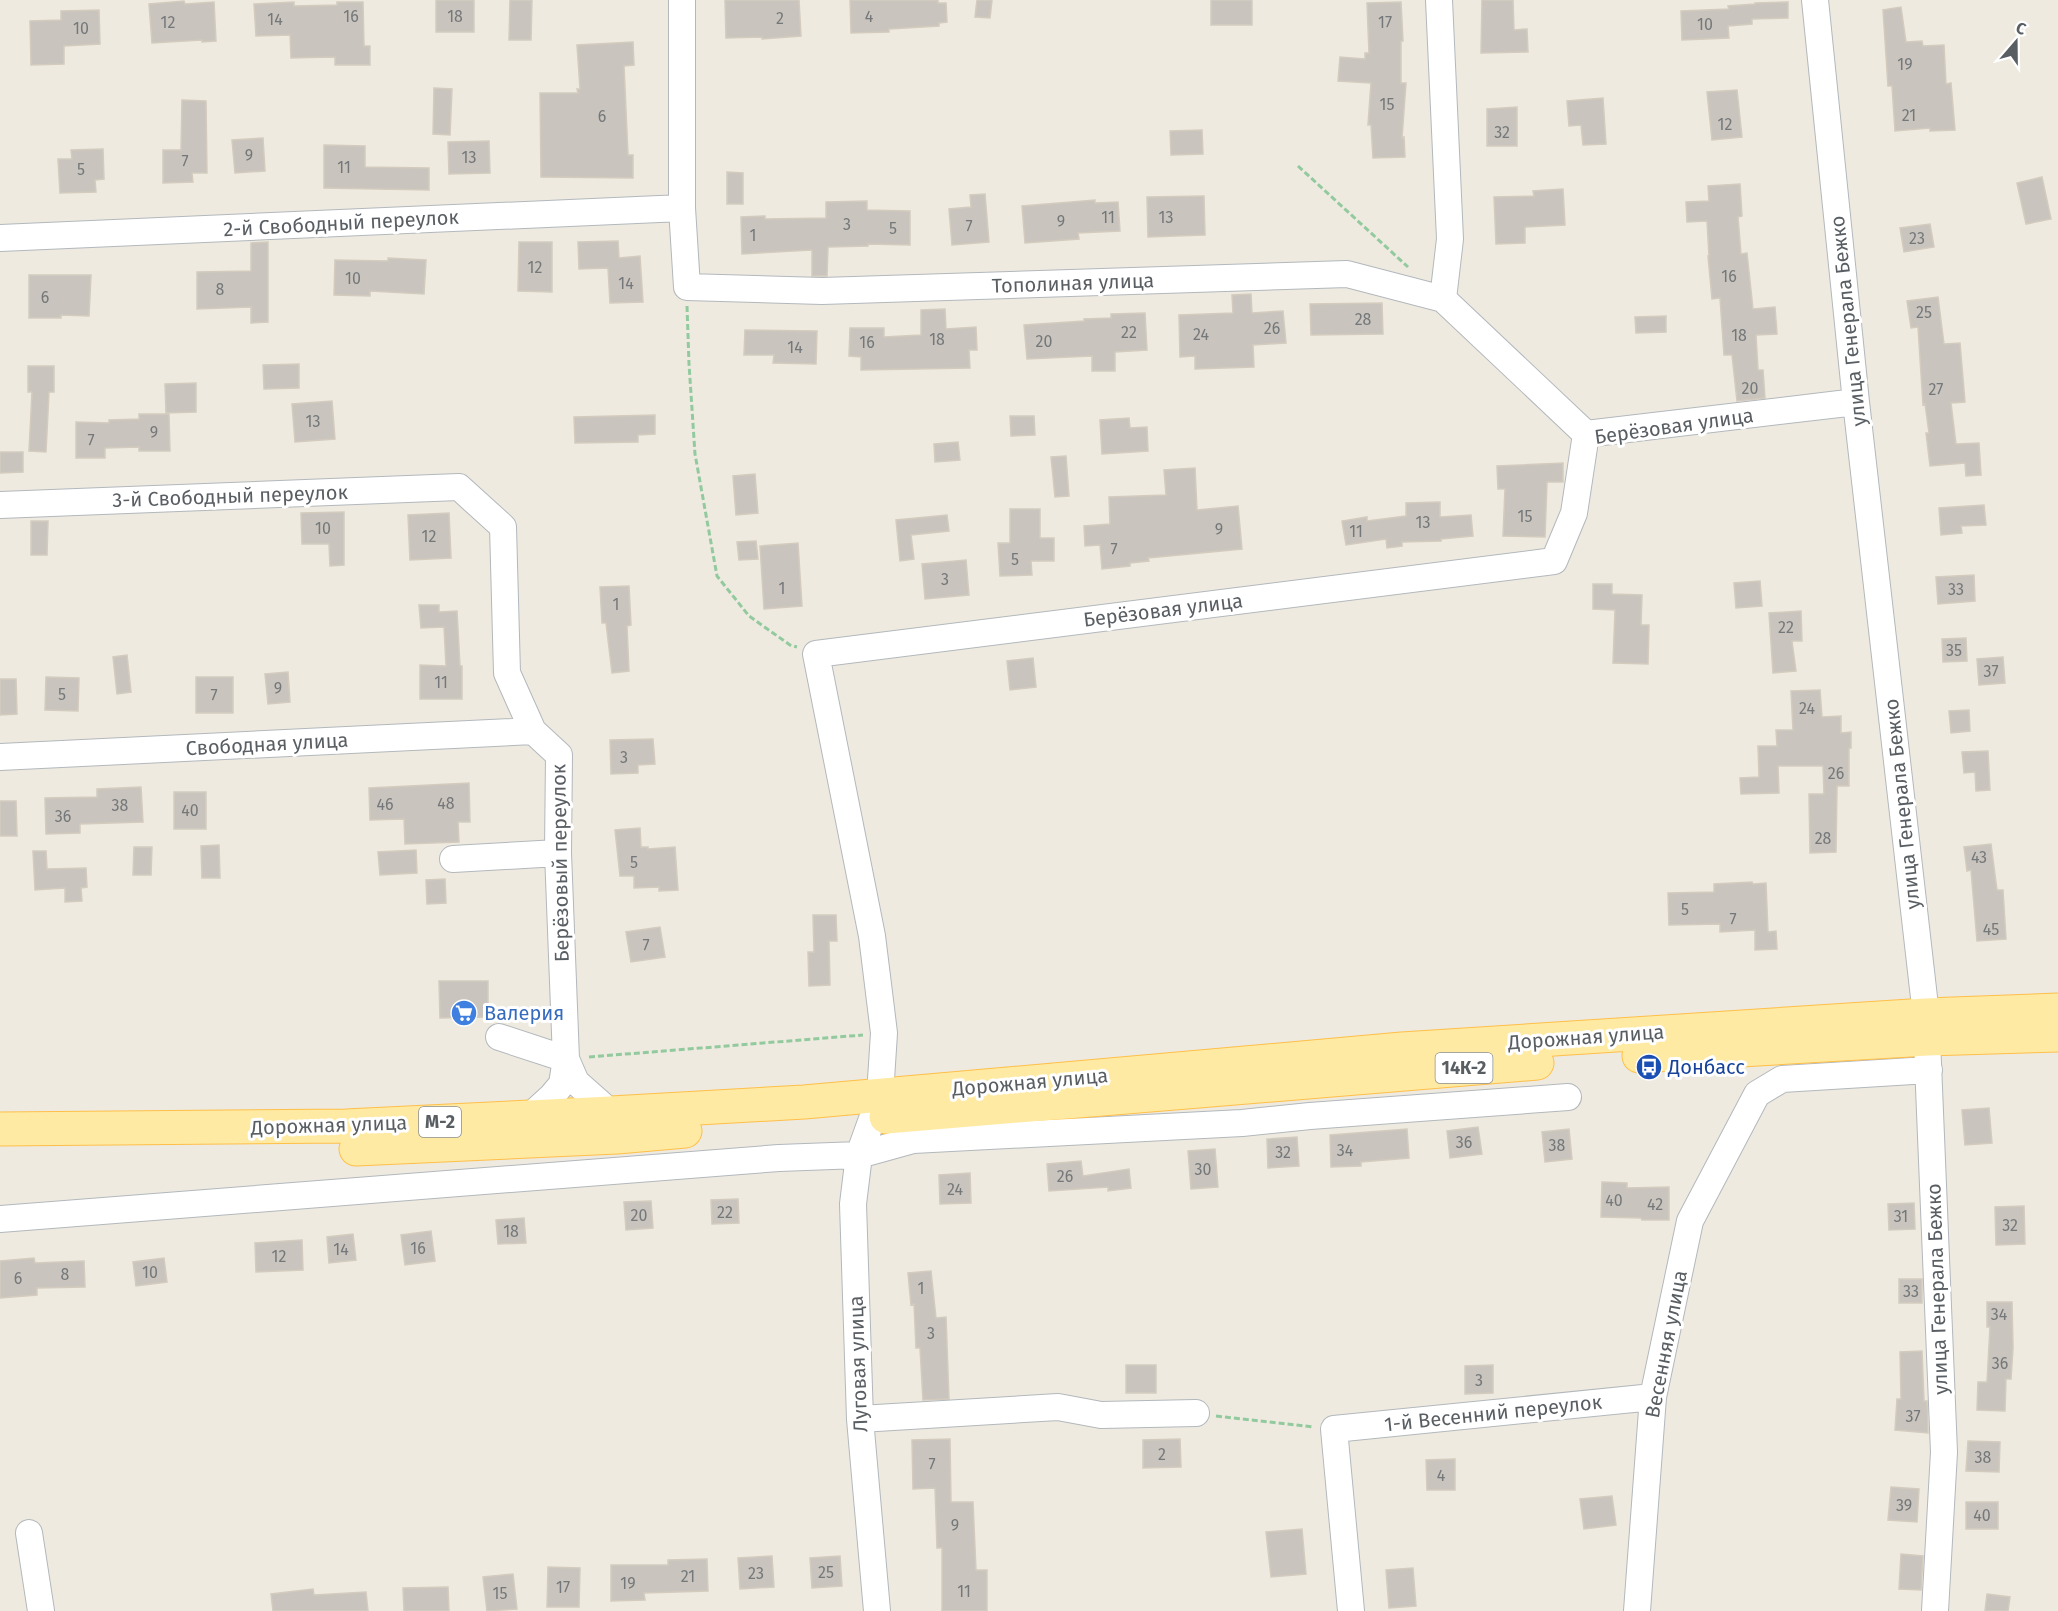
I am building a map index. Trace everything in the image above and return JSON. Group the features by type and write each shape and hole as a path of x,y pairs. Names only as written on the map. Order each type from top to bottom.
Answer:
{"main road":[{"name":"Дорожная улица","path":"1927,1041 2058,1010"},
{"name":"Дорожная улица","path":"0,1129 346,1126 612,1113 876,1107 1521,1064 2058,1035"},
{"name":"Дорожная улица","path":"0,1153 369,1148 617,1137 805,1120 876,1107"}],"street":[{"path":"682,0 682,208 687,287"},
{"path":"1439,0 1450,239 1443,299 1586,434"},
{"name":"улица Генерала Бежко","path":"1815,0 1856,402 1927,1041 1944,1452 1935,1611"},
{"name":"2-й Свободный переулок","path":"0,238 682,208"},
{"name":"Тополиная улица","path":"687,287 822,291 1347,274 1443,299"},
{"name":"Берёзовая улица","path":"816,654 1554,561 1574,513 1586,434 1856,402"},
{"name":"3-й Свободный переулок","path":"0,505 459,487"},
{"name":"Берёзовый переулок","path":"459,487 503,527 507,673 533,731 559,755 558,853 566,1059 562,1084 530,1117"},
{"path":"816,654 872,936 884,1033 876,1107"},
{"name":"Свободная улица","path":"0,757 533,731"},
{"path":"453,859 558,853"},
{"path":"499,1037 566,1059"},
{"name":"Весенняя улица","path":"1637,1611 1653,1396 1690,1221 1757,1094 1782,1079 1927,1041"},
{"name":"Берёзовый переулок","path":"566,1059 576,1082 612,1113"},
{"path":"0,1219 779,1158 859,1155 913,1140 1242,1123 1568,1097"},
{"name":"Луговая улица","path":"869,1610 853,1204 859,1155 876,1107"},
{"name":"1-й Весенний переулок","path":"1334,1429 1653,1396"},
{"path":"860,1419 1058,1407 1101,1415 1196,1413"},
{"path":"1334,1429 1351,1611"},
{"path":"29,1533 41,1611"}],"path":[{"path":"1298,166 1408,268"},
{"path":"687,287 688,364 695,454 717,576 749,616 790,645 816,654"},
{"path":"566,1059 884,1033"},
{"path":"1196,1413 1334,1429"}],"building":[{"path":"436,0 474,0 474,32 436,32"},
{"path":"510,0 532,0 531,40 509,40"},
{"path":"725,0 799,0 801,36 762,39 762,37 726,38"},
{"path":"850,0 938,0 938,3 946,3 947,22 939,23 939,26 889,29 889,32 851,33"},
{"path":"977,0 992,0 990,18 975,17"},
{"path":"1211,0 1252,0 1252,25 1211,25"},
{"path":"1482,0 1513,0 1514,30 1527,29 1528,52 1481,53"},
{"path":"184,1 185,4 214,2 216,41 152,43 149,4"},
{"path":"294,2 294,6 363,2 364,46 370,46 370,65 335,65 335,57 291,58 290,35 256,36 254,4"},
{"path":"1401,2 1403,41 1401,41 1401,83 1406,83 1402,138 1404,137 1405,157 1373,158 1371,125 1368,125 1371,83 1338,81 1340,57 1365,59 1365,53 1369,53 1367,3"},
{"path":"1788,2 1788,18 1752,19 1752,24 1728,26 1729,38 1682,40 1681,11 1729,9 1728,6"},
{"path":"1901,7 1906,42 1922,41 1923,46 1944,45 1946,84 1951,83 1955,130 1930,131 1930,128 1895,131 1892,86 1888,86 1883,10"},
{"path":"99,10 100,44 64,46 64,64 31,65 30,21 61,20 61,11"},
{"path":"633,42 634,65 624,66 628,155 633,155 633,178 541,177 540,93 578,93 577,89 580,89 577,45"},
{"path":"434,88 452,89 450,135 433,134"},
{"path":"1737,90 1742,137 1712,140 1707,92"},
{"path":"1603,98 1606,144 1583,145 1581,125 1569,126 1567,101"},
{"path":"182,100 206,101 207,173 192,173 193,182 163,183 163,150 181,150"},
{"path":"1517,107 1517,146 1487,146 1487,109"},
{"path":"1202,130 1203,154 1171,155 1170,131"},
{"path":"263,138 265,171 235,173 232,140"},
{"path":"489,141 490,173 449,174 448,142"},
{"path":"324,145 365,146 365,167 429,168 429,190 324,188"},
{"path":"103,149 104,179 95,180 96,192 60,193 58,159 72,159 71,150"},
{"path":"727,172 743,173 743,204 727,204"},
{"path":"2042,177 2051,219 2026,224 2017,183"},
{"path":"1740,184 1742,216 1738,217 1741,254 1747,253 1753,309 1775,307 1777,334 1756,335 1758,370 1763,370 1765,398 1737,401 1732,355 1724,355 1720,298 1712,299 1707,221 1687,222 1686,202 1709,201 1708,186"},
{"path":"1563,189 1565,225 1525,227 1525,243 1496,244 1494,197 1534,196 1533,191"},
{"path":"985,194 989,242 952,245 949,209 971,207 970,195"},
{"path":"1204,196 1205,235 1148,237 1147,197"},
{"path":"1095,200 1095,203 1118,202 1120,231 1078,233 1079,239 1025,243 1022,206"},
{"path":"867,201 867,210 910,211 910,245 868,244 868,246 828,247 827,276 812,276 812,250 742,254 741,217 826,218 826,202"},
{"path":"1930,224 1934,247 1904,252 1900,228"},
{"path":"618,241 619,258 640,256 643,302 610,303 608,268 579,269 578,242"},
{"path":"268,242 268,322 251,323 251,307 197,309 197,272 251,271 251,243"},
{"path":"519,242 552,242 552,292 518,291"},
{"path":"388,258 426,260 424,294 370,291 370,296 334,295 335,260 388,261"},
{"path":"29,275 91,275 89,316 61,315 61,318 29,318"},
{"path":"1251,294 1252,313 1283,311 1286,343 1253,345 1254,367 1195,369 1195,356 1180,357 1179,315 1233,313 1232,295"},
{"path":"1938,297 1944,344 1960,343 1965,402 1951,403 1956,444 1979,443 1981,475 1966,476 1965,463 1930,466 1926,433 1929,433 1925,404 1923,405 1918,327 1911,328 1907,301"},
{"path":"1382,303 1383,334 1311,335 1310,304"},
{"path":"945,309 946,329 976,327 977,350 969,350 970,368 861,370 861,357 849,356 850,328 884,328 884,337 921,335 921,310"},
{"path":"1145,313 1147,350 1115,352 1115,371 1092,371 1092,356 1027,359 1024,325 1111,318 1111,314"},
{"path":"1666,316 1666,332 1636,333 1635,317"},
{"path":"745,330 817,331 816,364 773,363 774,355 744,355"},
{"path":"299,364 299,388 264,389 263,365"},
{"path":"28,366 54,366 54,392 49,392 46,452 29,451 32,392 28,392"},
{"path":"196,383 196,412 166,413 165,384"},
{"path":"332,401 335,439 295,442 292,404"},
{"path":"139,414 169,414 170,451 139,451 139,447 105,448 105,458 76,458 76,422 109,423 109,420 139,419"},
{"path":"655,415 655,434 638,435 638,442 575,443 574,417"},
{"path":"1010,416 1034,416 1035,435 1011,436"},
{"path":"1129,418 1130,428 1147,427 1148,451 1102,454 1100,420"},
{"path":"958,442 960,460 935,462 934,444"},
{"path":"0,452 23,452 23,472 0,473"},
{"path":"1066,456 1069,496 1055,497 1051,457"},
{"path":"1563,463 1563,482 1547,482 1545,537 1503,536 1505,489 1498,489 1497,466"},
{"path":"1195,468 1197,510 1238,506 1242,549 1148,558 1149,561 1130,563 1130,566 1102,569 1100,545 1085,546 1084,526 1110,524 1109,497 1166,495 1164,470"},
{"path":"755,474 758,513 736,515 733,476"},
{"path":"1440,502 1440,517 1471,515 1473,536 1441,539 1441,541 1402,542 1402,546 1387,548 1386,539 1346,545 1342,521 1367,517 1367,521 1406,516 1406,503"},
{"path":"1984,505 1986,525 1961,526 1962,533 1941,535 1939,508"},
{"path":"1010,509 1040,509 1040,538 1054,538 1054,561 1031,561 1032,575 1000,576 998,543 1010,543"},
{"path":"344,512 344,565 330,566 329,544 302,544 301,513"},
{"path":"449,513 451,558 410,560 408,515"},
{"path":"947,515 949,531 911,535 914,559 900,561 896,520"},
{"path":"31,521 48,521 47,555 31,555"},
{"path":"756,541 758,559 739,560 737,542"},
{"path":"798,543 802,606 764,609 760,546"},
{"path":"966,560 969,595 925,599 922,564"},
{"path":"1974,575 1975,601 1938,604 1936,577"},
{"path":"1760,581 1762,606 1736,608 1734,583"},
{"path":"1593,584 1612,584 1612,594 1642,595 1641,625 1649,625 1648,664 1613,663 1615,610 1593,609"},
{"path":"629,586 631,625 627,626 629,671 612,673 606,623 602,623 600,587"},
{"path":"419,605 439,605 439,612 457,611 460,666 462,666 462,699 420,699 420,665 446,666 444,627 421,628"},
{"path":"1801,611 1802,641 1792,641 1796,671 1773,673 1769,613"},
{"path":"1966,638 1967,661 1943,662 1942,639"},
{"path":"127,655 131,692 117,694 113,657"},
{"path":"2003,657 2005,683 1979,685 1977,659"},
{"path":"1033,658 1036,687 1010,690 1007,661"},
{"path":"288,672 290,702 268,704 265,674"},
{"path":"46,677 79,678 78,711 45,710"},
{"path":"196,677 233,677 233,713 196,713"},
{"path":"0,679 16,679 17,714 0,715"},
{"path":"1820,690 1822,717 1841,716 1841,733 1851,732 1849,786 1837,786 1836,852 1810,853 1809,794 1824,794 1823,766 1778,766 1779,793 1741,794 1740,778 1759,777 1758,746 1777,746 1776,730 1793,730 1791,691"},
{"path":"1969,710 1970,731 1951,733 1949,711"},
{"path":"653,739 655,764 638,765 638,773 611,774 610,740"},
{"path":"1988,751 1990,790 1976,791 1975,772 1964,773 1962,752"},
{"path":"469,783 470,822 458,822 459,842 405,844 404,819 370,820 369,788"},
{"path":"141,787 143,822 80,824 80,833 46,834 45,798 97,797 97,789"},
{"path":"174,792 206,792 206,829 174,829"},
{"path":"0,801 16,801 17,836 0,836"},
{"path":"640,828 641,847 648,847 648,849 675,847 678,890 659,891 659,887 634,888 634,876 620,876 615,830"},
{"path":"1991,844 1997,890 2003,890 2006,939 1977,941 1971,870 1967,871 1964,847"},
{"path":"219,845 220,878 202,878 201,846"},
{"path":"134,847 152,847 151,875 133,875"},
{"path":"416,850 417,873 380,875 378,852"},
{"path":"33,851 46,851 47,869 86,868 87,887 81,888 82,901 65,902 65,888 35,890"},
{"path":"445,879 446,903 427,904 426,880"},
{"path":"1752,882 1753,884 1766,883 1768,932 1776,931 1777,949 1755,950 1755,930 1720,932 1720,924 1669,925 1668,893 1714,892 1714,884"},
{"path":"813,915 836,915 837,941 829,941 830,985 809,986 808,952 814,952"},
{"path":"660,927 665,957 631,962 626,932"},
{"path":"439,981 488,981 488,1017 440,1018"},
{"path":"1989,1108 1992,1143 1965,1145 1962,1110"},
{"path":"1478,1127 1482,1154 1450,1158 1447,1131"},
{"path":"1407,1129 1409,1158 1361,1162 1361,1166 1331,1167 1330,1135"},
{"path":"1569,1129 1572,1159 1545,1162 1542,1132"},
{"path":"1297,1137 1299,1166 1268,1168 1267,1139"},
{"path":"1215,1149 1218,1187 1191,1189 1188,1151"},
{"path":"1081,1161 1083,1176 1129,1169 1131,1188 1108,1191 1108,1187 1049,1191 1047,1164"},
{"path":"970,1173 971,1203 940,1204 939,1175"},
{"path":"1602,1182 1627,1183 1627,1188 1669,1187 1669,1220 1601,1217"},
{"path":"738,1199 739,1223 712,1224 711,1200"},
{"path":"651,1201 653,1228 626,1230 624,1202"},
{"path":"1914,1203 1915,1229 1889,1230 1888,1204"},
{"path":"2024,1206 2025,1244 1996,1245 1995,1207"},
{"path":"524,1218 526,1243 498,1244 496,1220"},
{"path":"431,1231 435,1261 405,1265 401,1235"},
{"path":"353,1234 356,1260 329,1263 327,1237"},
{"path":"302,1240 303,1270 256,1272 255,1243"},
{"path":"34,1258 35,1263 84,1261 85,1287 37,1288 37,1295 0,1298 0,1261"},
{"path":"164,1258 167,1282 136,1286 133,1262"},
{"path":"931,1271 936,1318 946,1317 949,1399 923,1400 920,1348 916,1348 914,1304 911,1305 908,1273"},
{"path":"1899,1279 1922,1279 1922,1303 1899,1303"},
{"path":"1987,1302 2012,1302 2013,1348 2011,1379 2006,1379 2005,1411 1977,1410 1978,1382 1987,1382 1990,1327 1987,1327"},
{"path":"1922,1351 1928,1433 1895,1430 1897,1399 1901,1399 1900,1352"},
{"path":"1126,1365 1156,1365 1156,1393 1126,1393"},
{"path":"1493,1365 1493,1393 1465,1394 1465,1366"},
{"path":"950,1439 951,1502 973,1502 976,1570 987,1570 987,1611 942,1611 942,1548 937,1548 935,1488 913,1489 912,1440"},
{"path":"1180,1439 1181,1467 1143,1468 1143,1440"},
{"path":"1968,1441 2000,1442 1999,1472 1966,1471"},
{"path":"1455,1459 1455,1490 1427,1490 1426,1460"},
{"path":"1891,1487 1919,1489 1917,1522 1888,1520"},
{"path":"1612,1496 1616,1525 1584,1529 1580,1499"},
{"path":"1966,1502 1998,1502 1998,1529 1966,1529"},
{"path":"1302,1529 1306,1574 1271,1577 1266,1532"},
{"path":"1901,1554 1923,1556 1921,1590 1899,1589"},
{"path":"772,1556 774,1587 740,1589 738,1558"},
{"path":"840,1556 842,1586 812,1588 810,1558"},
{"path":"707,1559 708,1591 644,1593 645,1600 611,1601 611,1565 668,1565 668,1560"},
{"path":"548,1567 580,1568 579,1607 547,1607"},
{"path":"1413,1568 1416,1606 1389,1608 1386,1570"},
{"path":"513,1574 517,1609 487,1611 483,1577"},
{"path":"448,1587 449,1611 404,1611 403,1588"},
{"path":"313,1589 314,1595 366,1592 368,1611 273,1611 271,1594"},
{"path":"1987,1594 2010,1597 2008,1611 1985,1611"}],"place":[{"name":"Валерия","path":"464,1013"},
{"name":"Донбасс","path":"1649,1067"}]}
